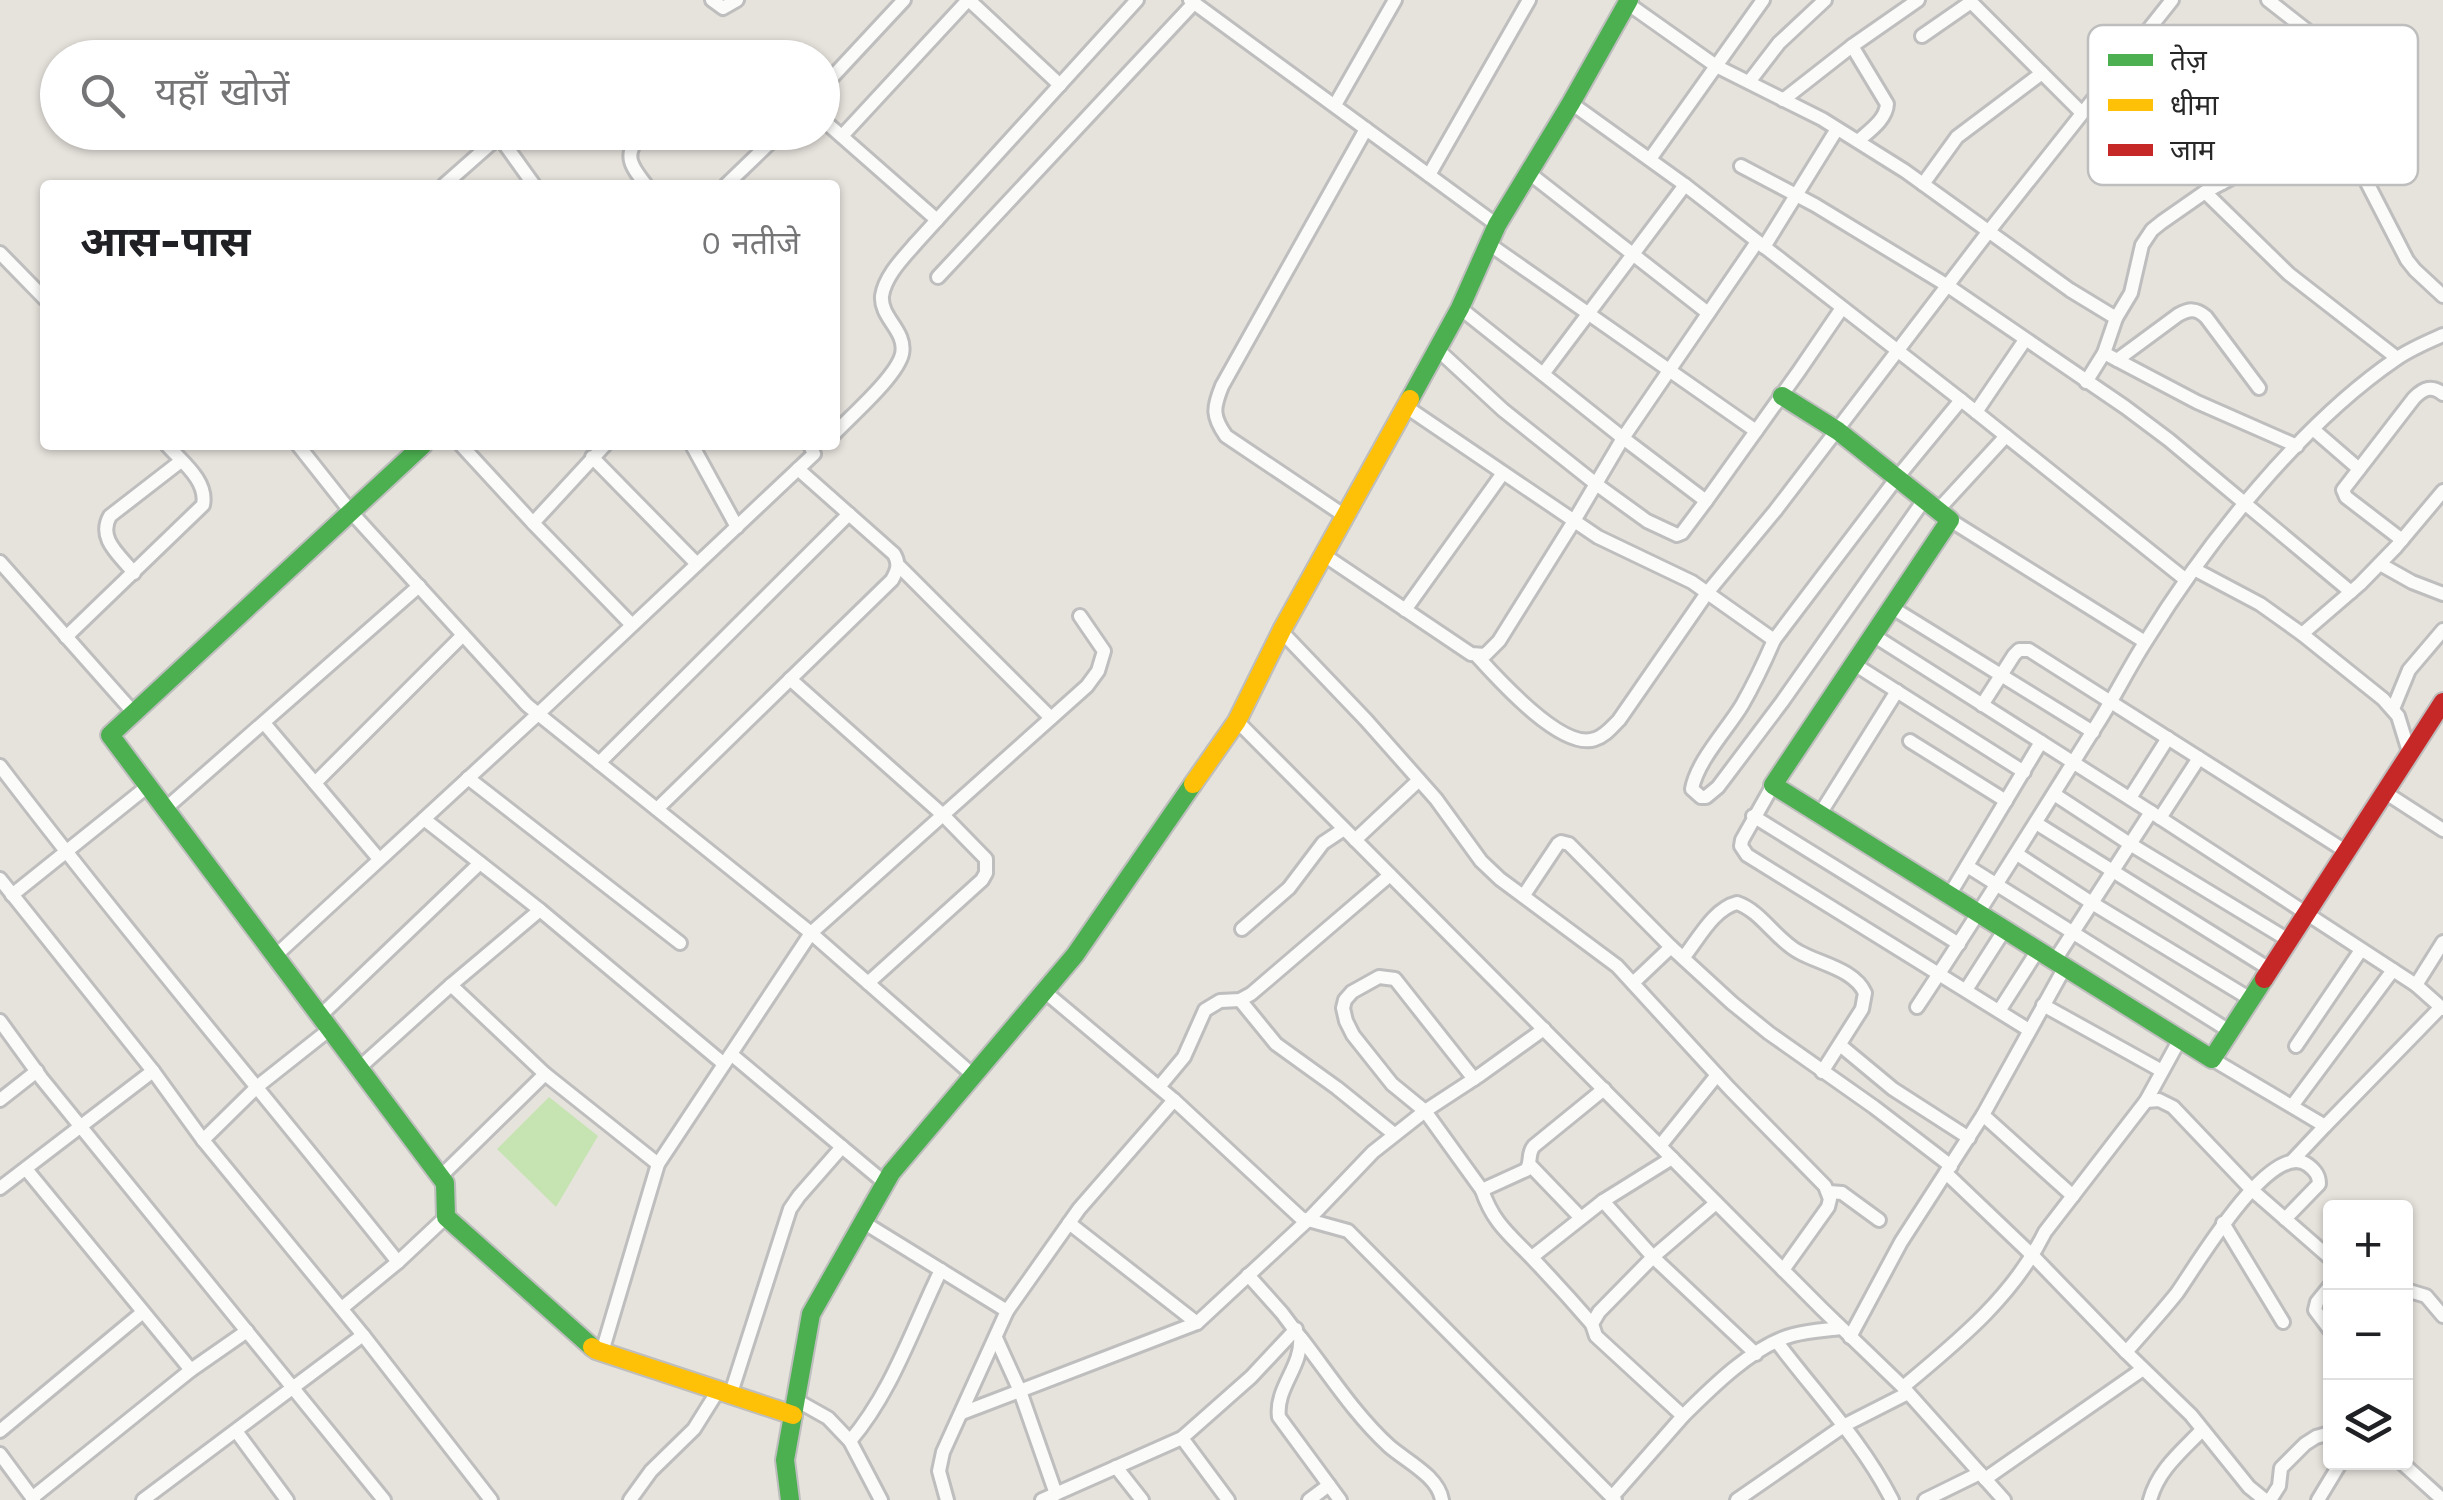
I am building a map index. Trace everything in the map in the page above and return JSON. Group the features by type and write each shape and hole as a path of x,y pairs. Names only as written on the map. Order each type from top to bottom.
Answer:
{"street":[{"path":"712,0 723,8 737,0"},
{"path":"840,69 904,0"},
{"path":"937,220 842,136 968,0 1060,85"},
{"path":"840,427 897,366 902,353 900,334 883,306 882,295 894,270 1138,0"},
{"path":"1429,175 1529,0"},
{"path":"1650,158 1763,0"},
{"path":"1749,82 1779,42 1825,0"},
{"path":"1784,100 1918,0"},
{"path":"2152,25 2172,0"},
{"path":"2268,0 2300,25"},
{"path":"1922,36 1970,1 2082,113"},
{"path":"938,277 1192,2 1497,225"},
{"path":"1334,105 1389,2"},
{"path":"790,1500 785,1460 812,1314 863,1222 891,1173 1075,955 1238,721 1285,625 1460,308 1497,225 1628,2 1716,66 1838,128 2116,318"},
{"path":"1852,46 1887,104 1883,118 1858,142"},
{"path":"1923,184 1957,136 2042,73"},
{"path":"1572,103 1650,158 2190,574 2250,598 2302,634 2392,708 2410,755"},
{"path":"1324,554 1478,656 1530,709 1565,734 1582,741 1595,740 1620,720 1707,593 1838,431 2088,105"},
{"path":"1478,656 1490,651 1498,641 1623,438 1708,313 1796,195 1838,128"},
{"path":"1345,516 1226,436 1217,423 1216,402 1366,129"},
{"path":"449,180 482,150"},
{"path":"511,150 531,180"},
{"path":"632,150 631,164 642,180"},
{"path":"731,180 762,150"},
{"path":"1741,166 1948,286 2086,382 2169,440 2351,592"},
{"path":"1529,173 1708,313"},
{"path":"1542,374 1685,185"},
{"path":"2111,357 2116,318 2131,293 2146,238 2162,222 2218,185"},
{"path":"2367,185 2407,260 2443,296"},
{"path":"2205,192 2289,274 2398,358"},
{"path":"1489,244 1756,432"},
{"path":"0,252 40,294"},
{"path":"1460,308 1706,501"},
{"path":"1437,349 1503,410 1596,484 1648,521 1677,536 1756,432 1842,308"},
{"path":"2086,382 2111,357 2178,315 2197,310 2259,388"},
{"path":"1917,1007 1980,914 2145,642 2190,574 2244,504 2348,397 2398,358 2443,335"},
{"path":"1976,412 2024,340"},
{"path":"2111,357 2197,402 2297,446"},
{"path":"2402,540 2344,496 2343,490 2422,391 2435,388 2443,394"},
{"path":"1782,396 1838,431 1937,510 2145,642"},
{"path":"1960,400 1774,640 1741,707 1698,770 1692,789 1700,797 1718,787 1937,510 2006,436"},
{"path":"1406,406 1598,537 1692,582 1774,640"},
{"path":"2314,430 2360,469"},
{"path":"66,637 203,505 201,483 171,450"},
{"path":"302,450 351,512 527,705 811,933 973,1075"},
{"path":"418,450 110,735 445,1183 446,1217 596,1350 725,1391 828,1418 850,1441 881,1500"},
{"path":"466,450 632,625"},
{"path":"533,523 600,450"},
{"path":"695,450 737,527"},
{"path":"275,956 538,714 814,450"},
{"path":"592,457 697,564"},
{"path":"134,573 106,538 104,527 110,516 181,461"},
{"path":"798,469 894,554 898,565 1051,718"},
{"path":"1406,610 1503,473"},
{"path":"2302,634 2380,564 2443,491"},
{"path":"1937,510 1891,607 1753,816 1741,846 1747,855 2029,1030"},
{"path":"599,762 848,514"},
{"path":"0,562 134,713"},
{"path":"2380,564 2443,594"},
{"path":"657,809 892,580 898,565"},
{"path":"165,809 418,586"},
{"path":"1891,607 2093,732"},
{"path":"602,1352 658,1164 811,933 1087,686 1104,651 1080,616"},
{"path":"1285,625 1436,799 1481,861 1617,966 1818,1178 1828,1192 1828,1207 1783,1270"},
{"path":"2392,708 2409,670 2443,630"},
{"path":"315,784 463,635"},
{"path":"1873,635 2416,984 2442,1008 2302,1149 2252,1190 2223,1223 2178,1291 2126,1352"},
{"path":"1982,704 2014,655 2024,649 2347,852"},
{"path":"1854,664 2024,772"},
{"path":"790,680 943,815 983,854 987,866 986,873 868,983"},
{"path":"1820,814 1897,691"},
{"path":"2212,1059 2443,702"},
{"path":"1238,721 1905,1390 2004,1500"},
{"path":"264,723 380,859"},
{"path":"2130,798 2168,738"},
{"path":"1910,742 2006,800"},
{"path":"1950,894 2041,742"},
{"path":"1846,1332 1983,1115 2043,1005 2072,934 2130,844 2199,758"},
{"path":"0,766 398,1262"},
{"path":"468,778 680,943"},
{"path":"1355,840 1419,780"},
{"path":"1773,785 2326,1126"},
{"path":"12,895 148,786"},
{"path":"2386,793 2443,830"},
{"path":"2054,794 2290,941"},
{"path":"1753,816 1959,944"},
{"path":"424,819 885,1183"},
{"path":"2036,823 2271,970"},
{"path":"1242,929 1289,888 1323,843 1344,829"},
{"path":"1524,895 1558,844 1565,842 1574,848 1732,1003 1874,1107 1949,1170 2191,1415 2249,1487 2267,1500 2279,1486 2281,1468 2305,1444 2323,1435"},
{"path":"2017,854 2252,1000"},
{"path":"203,1140 480,863"},
{"path":"1967,866 2231,1032"},
{"path":"1159,1087 1184,1057 1205,1010 1220,1001 1244,998 1390,874"},
{"path":"0,879 491,1500"},
{"path":"1683,958 1726,906 1742,904 1795,950 1862,986 1862,1010 1822,1072"},
{"path":"359,1068 540,910"},
{"path":"1966,990 2005,929"},
{"path":"2416,984 2443,942"},
{"path":"1633,983 1671,947"},
{"path":"1999,1011 2038,950"},
{"path":"2296,1046 2362,950"},
{"path":"2292,1106 2393,970"},
{"path":"1474,1079 1395,980 1380,978 1352,992 1345,1000 1343,1008 1353,1036 1392,1084 1425,1111 1482,1190 1502,1229 1592,1324 1596,1336 1683,1416"},
{"path":"450,985 546,1074 658,1164"},
{"path":"1044,991 1174,1100 1301,1218 1348,1230 1614,1498 1683,1416 1726,1374 1790,1335 1846,1332"},
{"path":"1244,998 1276,1044 1394,1134"},
{"path":"2043,1005 2162,1071"},
{"path":"0,1021 37,1072 384,1500"},
{"path":"962,1413 1198,1322 1308,1220 1372,1152 1544,1029"},
{"path":"1737,1500 1845,1425 1905,1390 1968,1333 2033,1256 2045,1232 2147,1098 2180,1039"},
{"path":"1840,1044 1893,1089 1969,1138"},
{"path":"0,1188 153,1071"},
{"path":"0,1100 37,1072"},
{"path":"440,1177 546,1074"},
{"path":"1660,1146 1717,1074"},
{"path":"1482,1190 1526,1170 1534,1146 1604,1090"},
{"path":"2147,1098 2174,1107 2252,1190 2323,1252"},
{"path":"948,1500 938,1471 943,1452 1008,1311 1069,1223 1174,1100"},
{"path":"1983,1115 2072,1196"},
{"path":"630,1500 725,1391 790,1209 842,1148"},
{"path":"2285,1219 2320,1180 2299,1160 2302,1149"},
{"path":"1532,1257 1603,1201 1672,1158"},
{"path":"1530,1165 1581,1218"},
{"path":"26,1169 191,1370"},
{"path":"1828,1192 1842,1193 1879,1220"},
{"path":"1603,1201 1652,1257 1756,1354"},
{"path":"1592,1324 1652,1257 1716,1203"},
{"path":"342,1308 446,1217"},
{"path":"863,1222 1008,1311"},
{"path":"1069,1223 1198,1322"},
{"path":"2223,1223 2283,1322"},
{"path":"850,1441 880,1400 941,1270"},
{"path":"1248,1275 1367,1424 1434,1483 1444,1498"},
{"path":"2413,1292 2429,1298 2443,1316"},
{"path":"2323,1295 2314,1310 2323,1321"},
{"path":"0,1431 143,1312"},
{"path":"0,1454 33,1499 191,1370 247,1330"},
{"path":"996,1338 1020,1391 1049,1497 1182,1438 1298,1333"},
{"path":"1298,1333 1298,1355 1278,1406 1279,1417 1340,1500"},
{"path":"143,1500 159,1495 363,1334"},
{"path":"1776,1342 1845,1425 1892,1500"},
{"path":"1925,1500 1982,1476 2143,1369"},
{"path":"2150,1500 2164,1469 2202,1430"},
{"path":"236,1431 288,1500"},
{"path":"1182,1438 1228,1500"},
{"path":"1116,1467 1142,1500"},
{"path":"2318,1500 2336,1470"},
{"path":"2410,1470 2443,1500"},
{"path":"1309,1500 1329,1485"}],"green space":[{"path":"549,1097 598,1136 556,1207 497,1149"}],"traffic: fast":[{"path":"1410,399 1460,308 1497,225 1629,0"},
{"path":"1782,396 1838,431 1950,520 1773,785 2212,1059 2264,979"},
{"path":"418,450 110,735 445,1183 446,1217 592,1347"},
{"path":"790,1500 785,1460 811,1314 891,1173 1075,955 1193,784"}],"traffic: slow":[{"path":"1193,784 1237,721 1283,628 1410,399"},
{"path":"592,1347 793,1415"}],"traffic: jam":[{"path":"2264,979 2443,702"}]}
